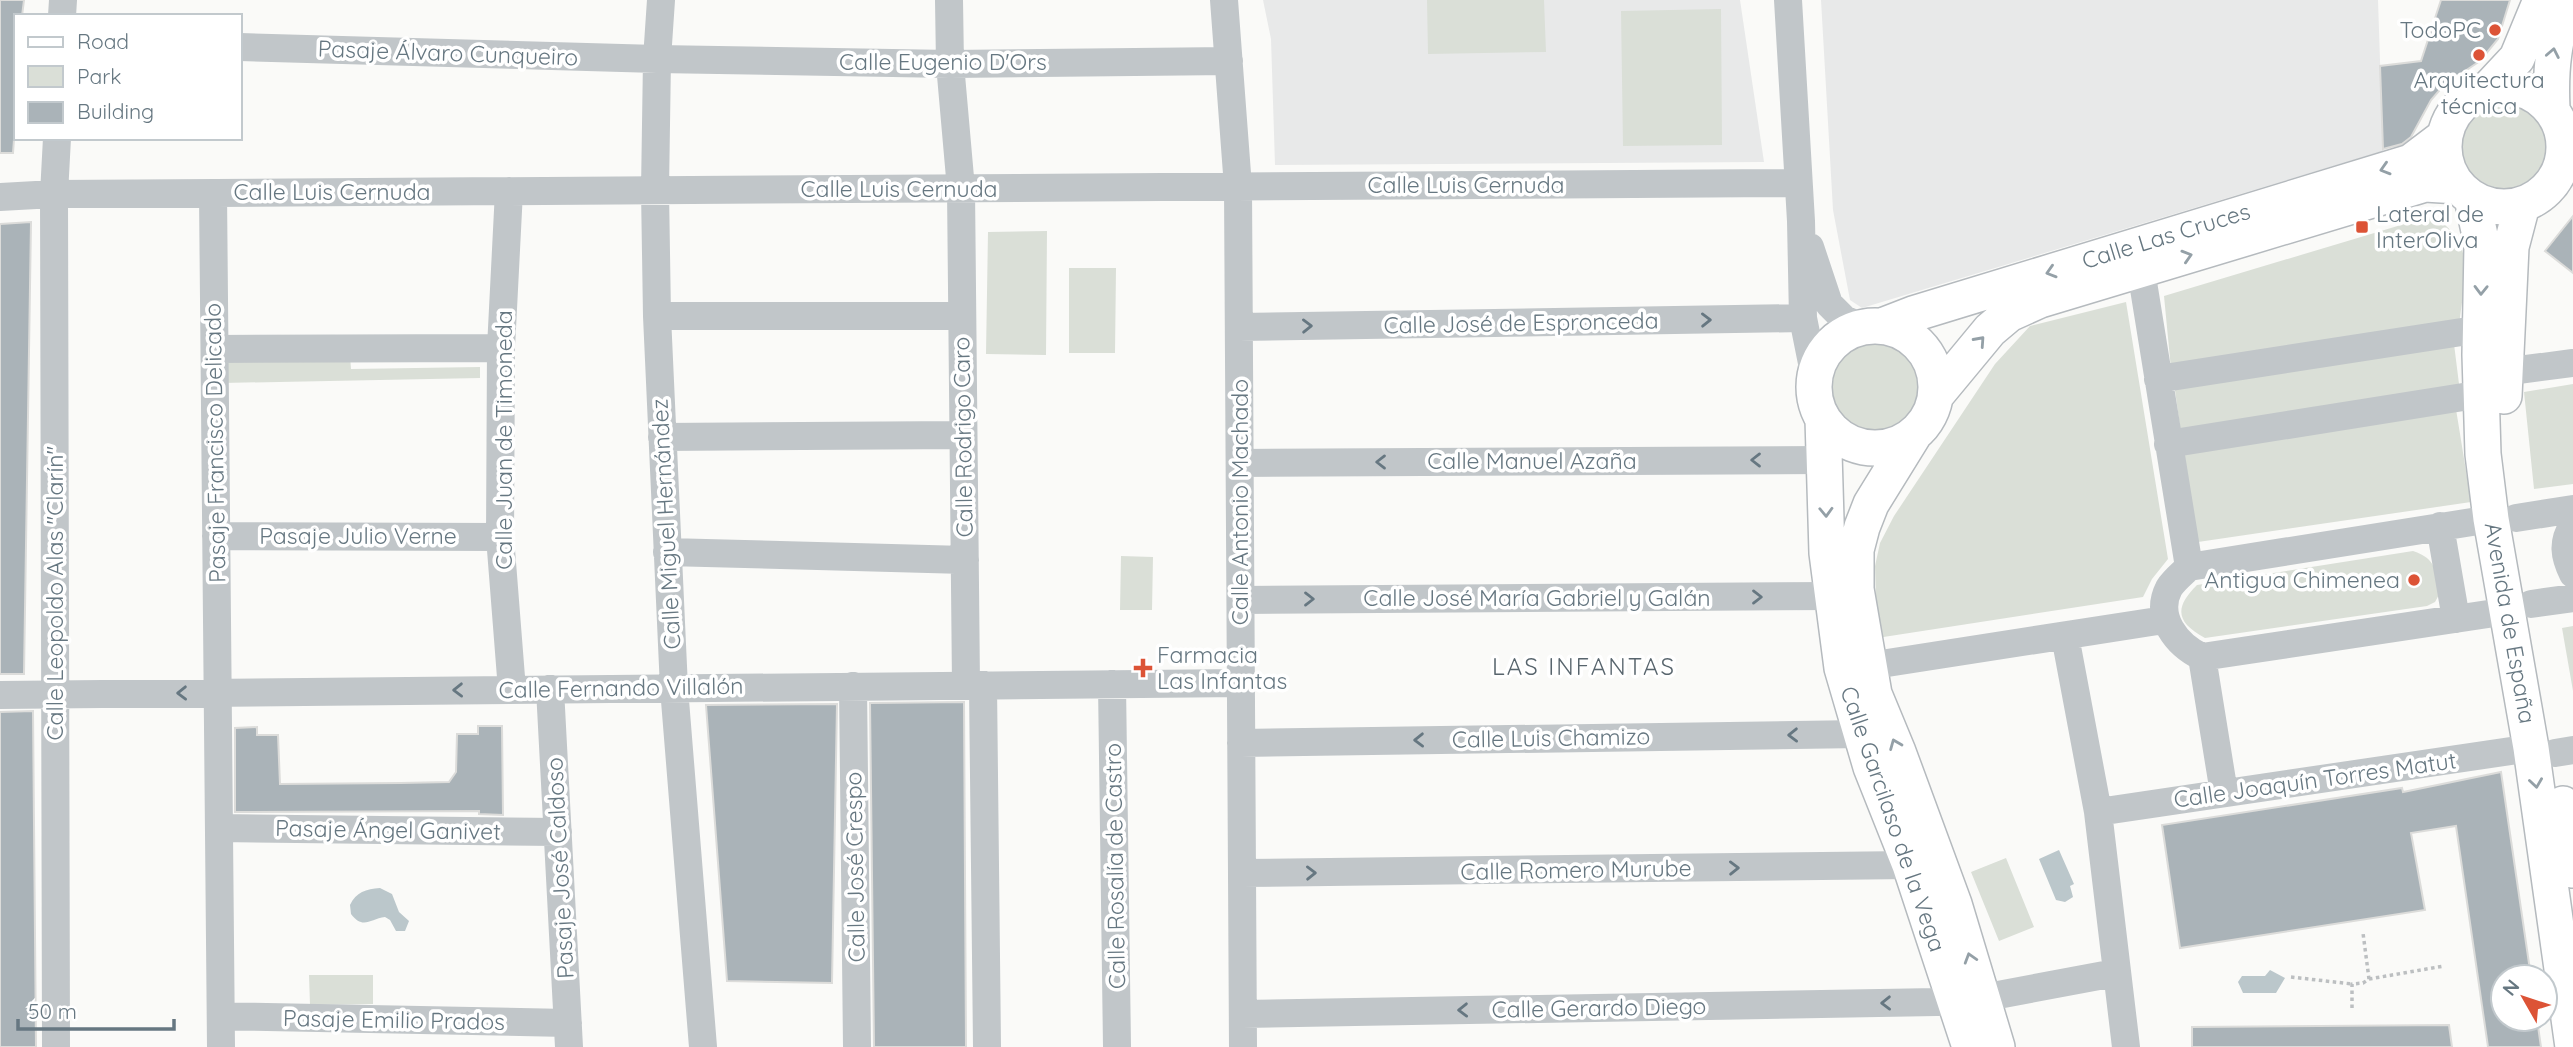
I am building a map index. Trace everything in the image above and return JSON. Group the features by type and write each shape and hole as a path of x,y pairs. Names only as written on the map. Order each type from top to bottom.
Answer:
{"main road":[{"path":"2489,88 2517,58 2541,0"},
{"path":"2552,108 2550,69 2567,0"},
{"path":"2507,86 2524,89 2552,108 2569,141 2555,180 2541,195 2522,205 2497,206 2465,192 2449,171 2444,155 2445,137 2459,106 2473,95 2489,88 2507,86"},
{"name":"Calle Las Cruces","path":"1872,327 2411,162 2445,137"},
{"name":"Calle Las Cruces","path":"1937,394 1975,346 2009,314 2040,300 2425,184 2465,192"},
{"name":"Avenida de España","path":"2465,192 2482,245 2481,329 2492,383"},
{"name":"Avenida de España","path":"2522,205 2511,247 2483,454 2504,518 2519,608 2553,750 2573,870"},
{"path":"1872,327 1900,331 1917,341 1929,356 1936,375 1937,394 1933,410 1913,436 1895,446 1874,449 1854,445 1836,435 1823,419 1814,392 1820,360 1830,345 1845,334 1872,327"},
{"name":"Calle Garcilaso de la Vega","path":"1823,419 1827,553 1842,668 1871,767 1910,865 1968,999 1997,1047"},
{"name":"Calle Garcilaso de la Vega","path":"1913,436 1871,504 1856,550 1856,589 1874,694 1954,904 1968,999 1970,1047"},
{"name":"Avenida de España","path":"2553,750 2572,1047"}],"street":[{"name":"Calle Miguel Hernández","path":"661,0 657,59 655,190 657,316 674,688 703,1047"},
{"name":"Calle Rodrigo Caro","path":"949,0 950,64 961,188 965,559 974,685 987,1047"},
{"name":"Calle Antonio Machado","path":"1224,0 1238,187 1243,1047"},
{"path":"1788,0 1801,221 1803,318 1815,378"},
{"name":"Pasaje Álvaro Cunqueiro","path":"242,47 657,59"},
{"name":"Calle Eugenio D'Ors","path":"657,59 950,64 1229,61"},
{"name":"Calle Leopoldo Alas \"Clarín\"","path":"57,140 54,194 57,1047"},
{"name":"Calle Luis Cernuda","path":"0,197 54,194 1798,183"},
{"name":"Calle Juan de Timoneda","path":"509,191 501,348 500,537 512,690"},
{"name":"Pasaje Francisco Delicado","path":"213,193 221,1047"},
{"path":"1801,221 1829,304 1844,319 1872,327"},
{"path":"2141,270 2189,567"},
{"path":"657,316 962,316"},
{"name":"Calle José de Espronceda","path":"1239,327 1803,318"},
{"path":"2158,379 2481,329"},
{"path":"215,349 501,348"},
{"path":"2168,444 2492,383 2573,363"},
{"path":"662,437 964,435"},
{"name":"Calle Manuel Azaña","path":"1240,463 1824,460"},
{"path":"2573,509 2440,526 2189,567 2169,589 2164,621 2182,643 2202,657 2456,619 2573,598"},
{"path":"2573,525 2565,537 2566,558 2573,574"},
{"path":"2440,526 2456,619"},
{"name":"Pasaje Julio Verne","path":"216,536 500,537"},
{"path":"667,552 965,559"},
{"name":"Calle José María Gabriel y Galán","path":"1241,600 1833,596"},
{"path":"1868,666 2164,621"},
{"path":"2066,636 2098,812 2115,973 2126,1047"},
{"path":"2202,657 2224,793"},
{"name":"Calle Fernando Villalón","path":"0,695 1241,683"},
{"name":"Calle Rosalía de Castro","path":"1112,684 1117,1047"},
{"name":"Calle José Crespo","path":"853,686 857,1047"},
{"name":"Pasaje José Caldoso","path":"550,689 568,1035"},
{"name":"Calle Luis Chamizo","path":"1241,743 1861,734"},
{"name":"Calle Joaquín Torres Matut","path":"2098,812 2553,750"},
{"name":"Pasaje Ángel Ganivet","path":"219,828 558,832"},
{"name":"Calle Romero Murube","path":"1242,873 1910,865"},
{"name":"Calle Gerardo Diego","path":"1243,1014 1923,1003 1968,999 2115,973"},
{"name":"Pasaje Emilio Prados","path":"220,1016 568,1035"}],"path":[{"path":"2363,933 2369,979"},
{"path":"2291,977 2352,984 2444,966"},
{"path":"2352,984 2352,1008"}],"shaded area":[{"path":"1263,0 1740,0 1764,162 1275,165 1271,39"},
{"path":"1821,0 2378,0 2383,151 1862,308 1850,300 1833,210"},
{"path":"2059,850 2074,884 2070,886 2073,897 2065,902 2056,900 2039,859"},
{"path":"380,888 392,894 399,912 409,921 405,931 396,931 385,917 363,923 351,914 350,905 358,894"},
{"path":"2270,970 2285,978 2276,993 2243,993 2238,982 2242,976 2265,976"}],"green space":[{"path":"1427,0 1544,0 1546,52 1428,54"},
{"path":"1721,9 1722,145 1623,146 1621,11"},
{"path":"2504,106 2530,114 2542,126 2550,152 2542,178 2530,190 2504,198 2478,190 2466,178 2458,152 2466,126 2478,114"},
{"path":"2431,216 2457,238 2462,250 2465,279 2459,327 2171,369 2164,296"},
{"path":"1047,231 1046,355 986,354 988,232"},
{"path":"1069,268 1116,268 1115,353 1069,353"},
{"path":"2126,302 2168,559 2152,579 2143,597 1877,638 1875,566 1880,543 1894,516 1995,364 2030,326"},
{"path":"2453,336 2460,392 2181,434 2174,383"},
{"path":"1875,340 1893,344 1909,354 1919,370 1923,388 1919,406 1909,422 1893,432 1875,436 1857,432 1841,422 1831,406 1827,388 1831,370 1841,354 1857,344"},
{"path":"350,355 351,369 480,367 480,378 222,383 222,358"},
{"path":"2573,384 2573,484 2534,489 2524,392"},
{"path":"2455,403 2471,502 2198,542 2183,446"},
{"path":"2413,551 2427,558 2436,572 2440,593 2435,602 2427,606 2205,638 2188,626 2182,614 2184,601 2197,585"},
{"path":"1121,556 1153,557 1152,610 1120,610"},
{"path":"2573,626 2573,691 2562,628"},
{"path":"2006,858 2034,927 1999,941 1971,872"},
{"path":"309,975 373,975 373,1004 310,1005"}],"building":[{"path":"0,0 24,0 22,14 14,14 13,153 0,153"},
{"path":"2441,0 2510,0 2498,39 2480,61 2444,85 2431,100 2411,137 2402,144 2383,149 2380,66 2421,61"},
{"path":"2573,216 2573,273 2545,251"},
{"path":"31,222 24,674 0,674 0,224"},
{"path":"964,702 966,1047 874,1047 870,703"},
{"path":"837,704 832,983 727,981 706,705"},
{"path":"33,711 36,1047 0,1047 0,712"},
{"path":"478,726 502,726 503,815 479,814 479,811 235,812 235,728 257,727 257,735 278,735 280,784 449,782 456,772 457,734 478,734"},
{"path":"2501,772 2529,963 2489,963 2489,1033 2539,1033 2541,1047 2488,1047 2456,826 2411,833 2425,910 2180,948 2162,825 2402,788 2403,792"},
{"path":"2449,1025 2452,1047 2192,1047 2192,1027"}],"place":[{"name":"TodoPC","path":"2495,30"},
{"name":"Arquitectura técnica","path":"2479,55"},
{"name":"Lateral de InterOliva","path":"2362,227"},
{"name":"Antigua Chimenea","path":"2414,580"},
{"name":"Farmacia Las Infantas","path":"1143,668"}],"district":[{"name":"LAS INFANTAS","path":"1584,667"}]}
